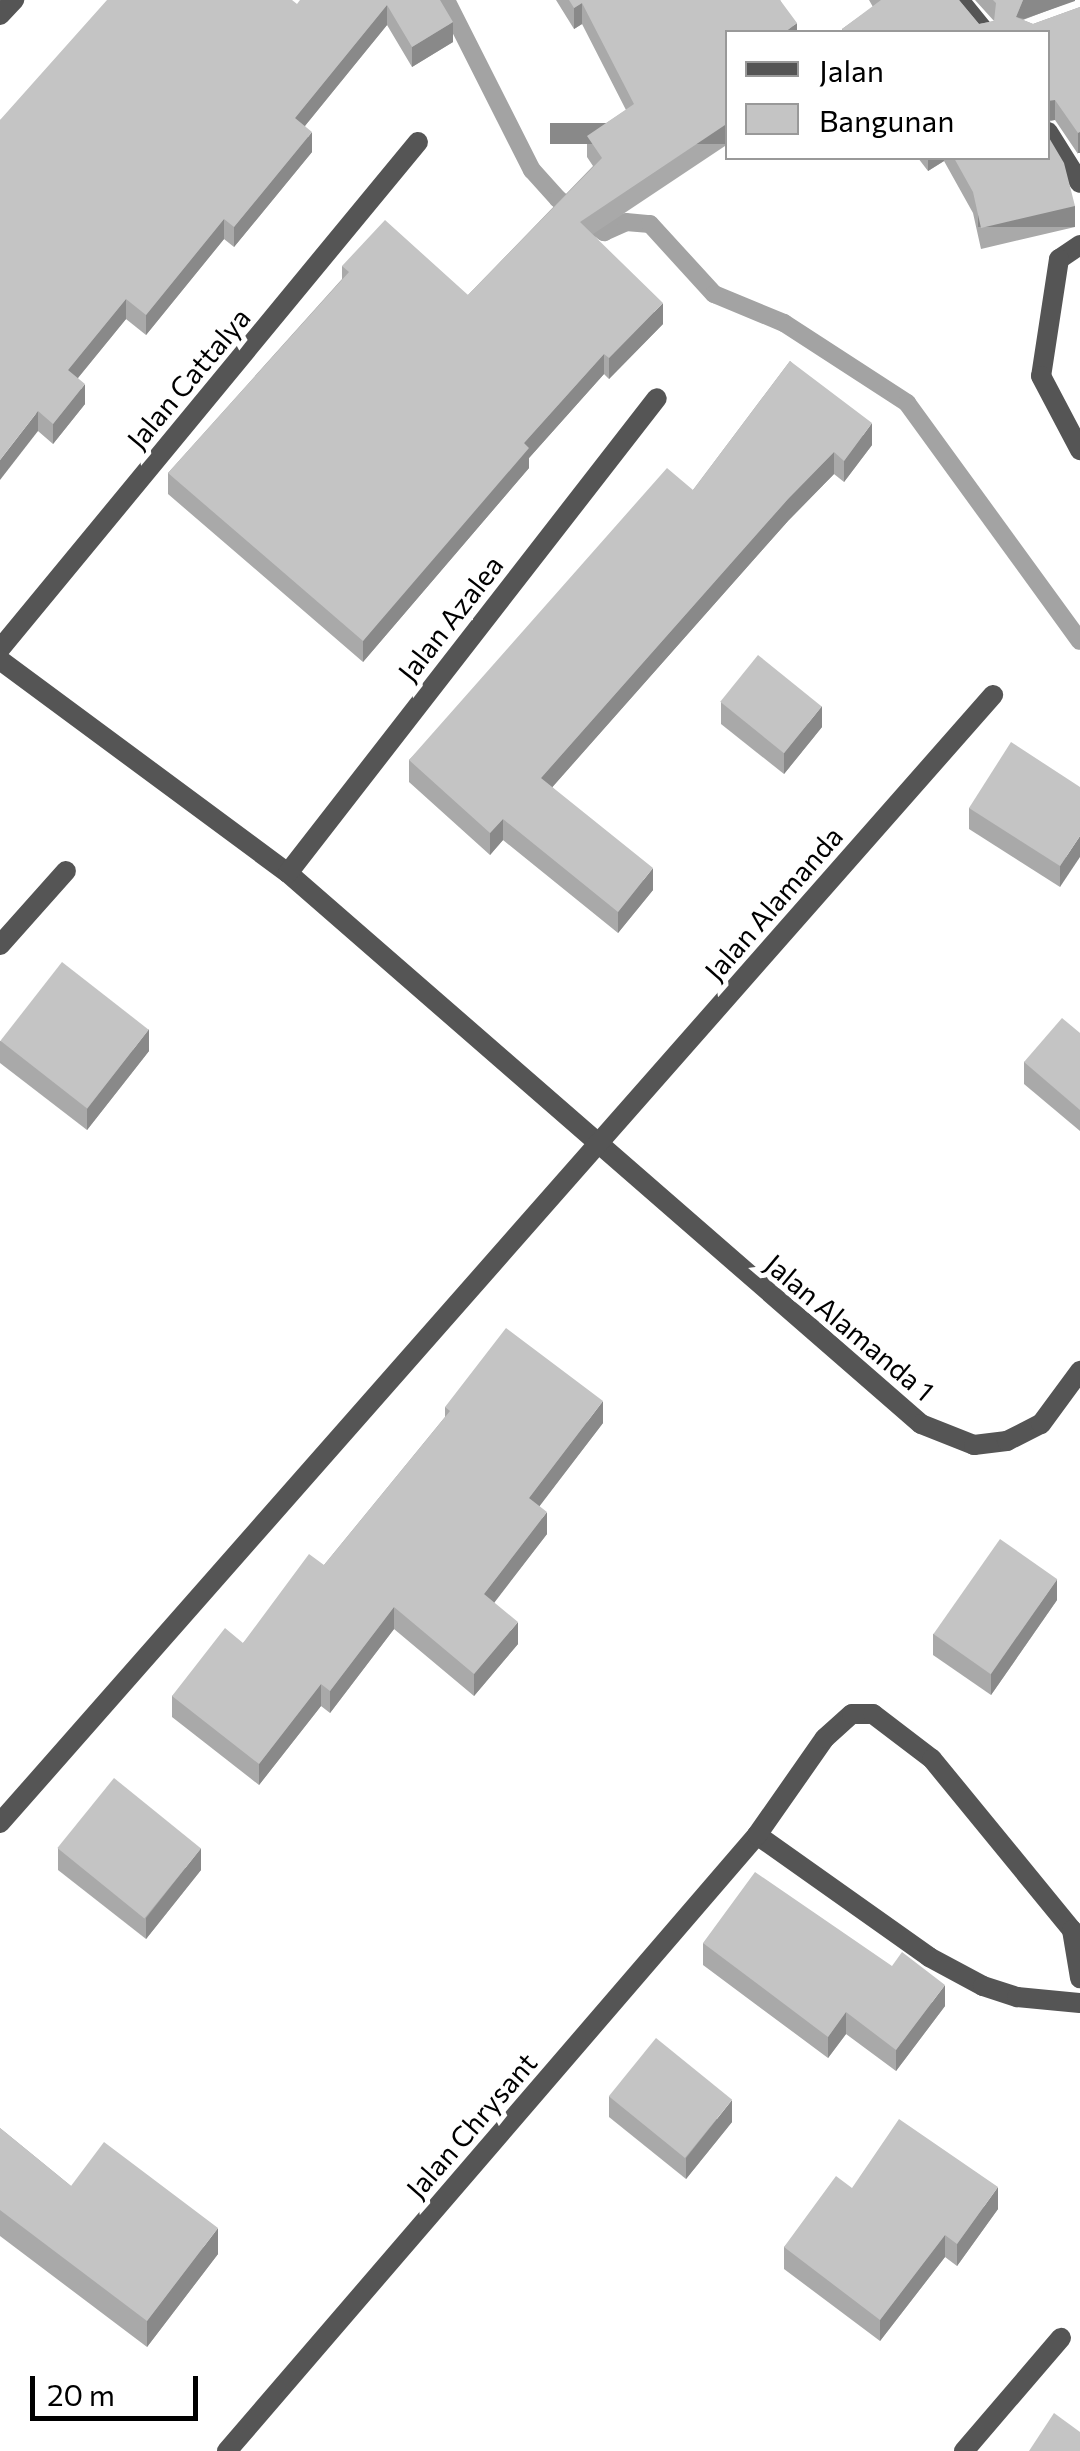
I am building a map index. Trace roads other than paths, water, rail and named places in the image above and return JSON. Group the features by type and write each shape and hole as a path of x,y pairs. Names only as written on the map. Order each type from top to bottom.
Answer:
{"street":[{"path":"0,15 14,0"},
{"path":"959,0 983,30"},
{"path":"1050,135 1080,183"},
{"name":"Jalan Cattalya","path":"0,649 418,142"},
{"path":"1080,245 1059,259 1041,376 1080,450"},
{"name":"Jalan Azalea","path":"288,874 657,398"},
{"name":"Jalan Alamanda 1","path":"0,660 288,874 595,1147 921,1424 974,1444 1007,1441 1041,1424 1080,1371"},
{"name":"Jalan Alamanda","path":"0,1823 993,694"},
{"path":"0,945 66,871"},
{"name":"Jalan Chrysant","path":"226,2451 758,1835 835,1725 852,1714 873,1714 932,1760 1044,1891 1072,1930 1080,1978"},
{"path":"758,1835 929,1958 983,1986 1017,1998 1080,2003"},
{"path":"964,2451 1061,2338"}],"waterway":[{"path":"446,0 532,170 558,199 604,232 626,222 650,224 714,294 784,323 907,403 1080,641"}]}
